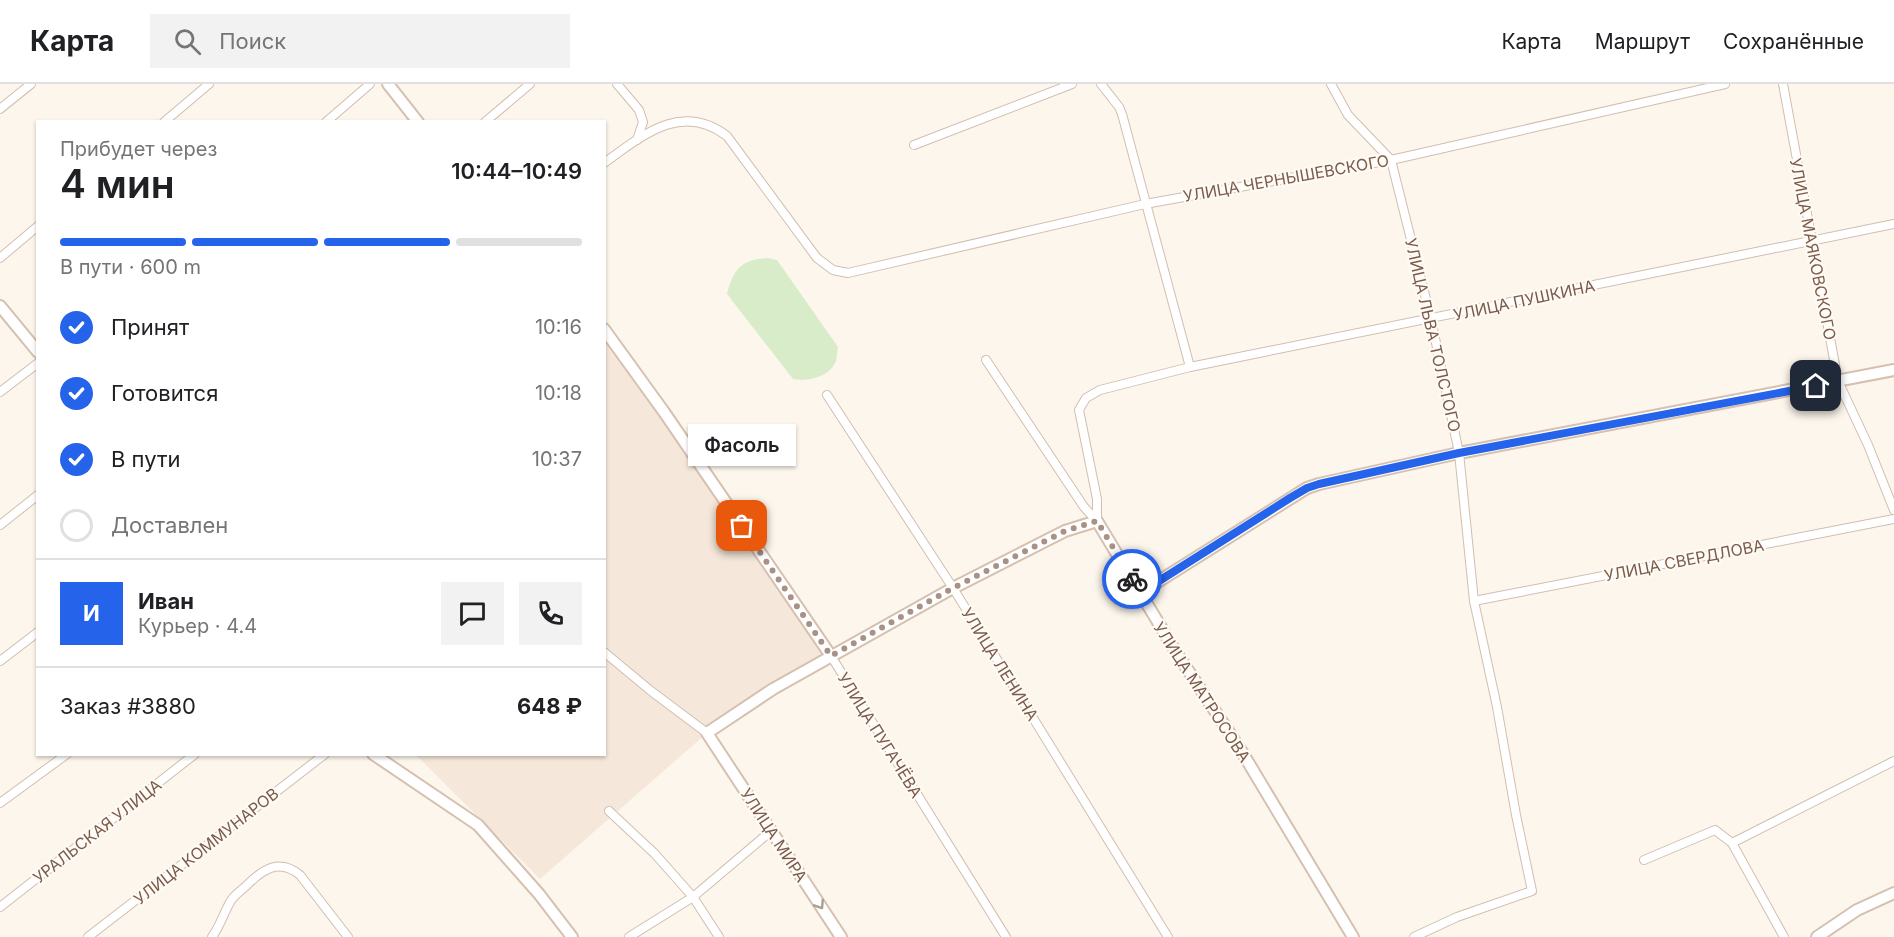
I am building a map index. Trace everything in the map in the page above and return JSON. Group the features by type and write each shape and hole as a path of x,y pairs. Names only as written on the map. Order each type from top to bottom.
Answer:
{"street":[{"path":"0,109 31,84"},
{"path":"166,120 209,84"},
{"path":"328,120 370,84"},
{"path":"388,84 416,120"},
{"path":"487,120 530,84"},
{"path":"606,162 637,140 643,122 639,110 617,84"},
{"path":"914,144 1072,84"},
{"path":"1101,84 1122,114 1190,367"},
{"name":"УЛИЦА ЛЬВА ТОЛСТОГО","path":"1331,84 1348,115 1390,160 1431,319 1459,453 1474,601 1497,706 1532,891 1457,917 1414,937"},
{"name":"УЛИЦА ЧЕРНЫШЕВСКОГО","path":"637,140 653,130 678,122 701,123 719,130 727,136 817,258 833,270 848,273 1145,204 1390,160 1725,84"},
{"name":"УЛИЦА МАЯКОВСКОГО","path":"1783,84 1838,381 1868,445 1894,510"},
{"name":"УЛИЦА ПУШКИНА","path":"1097,521 1097,499 1079,410 1086,398 1100,390 1190,367 1894,224"},
{"path":"0,258 36,228"},
{"path":"0,306 36,350"},
{"name":"УЛИЦА ПУГАЧЁВА","path":"606,332 664,412 831,656 1006,937"},
{"name":"УЛИЦА МАТРОСОВА","path":"986,360 1084,507 1097,521 1176,652 1242,752 1353,937"},
{"path":"0,392 36,365"},
{"path":"1140,593 1307,488 1459,453 1894,370"},
{"name":"УЛИЦА ЛЕНИНА","path":"826,395 953,588 1168,937"},
{"path":"0,525 36,497"},
{"name":"УЛИЦА СВЕРДЛОВА","path":"1474,601 1894,519"},
{"path":"606,654 651,692 707,734 773,688 953,588 1065,531 1097,521"},
{"path":"0,661 36,634"},
{"name":"УЛИЦА МИРА","path":"707,734 841,937"},
{"path":"0,803 64,756"},
{"name":"УРАЛЬСКАЯ УЛИЦА","path":"0,908 192,756"},
{"name":"УЛИЦА КОММУНАРОВ","path":"88,937 322,756"},
{"path":"376,756 478,825 539,894 572,937"},
{"path":"1732,843 1894,761"},
{"path":"609,811 655,854 693,897 719,937"},
{"path":"1644,860 1715,830 1732,843 1784,937"},
{"path":"629,937 693,897 771,831"},
{"path":"212,937 220,927 232,899 267,869 279,866 286,866 300,874 348,937"},
{"path":"1817,937 1857,910 1894,893"}],"shaded area":[{"path":"606,331 831,656 707,733 540,879 417,756 606,756"}],"green space":[{"path":"768,258 777,260 838,347 836,361 823,375 805,380 793,379 727,294 732,278 740,267 751,261"}],"way so far":[{"path":"742,526 831,656 953,588 1065,531 1097,521 1132,579"}],"place":[{"name":"Фасоль","path":"742,526"}],"route":[{"path":"1132,579 1140,593 1290,498 1319,484 1459,453 1816,386"}]}
